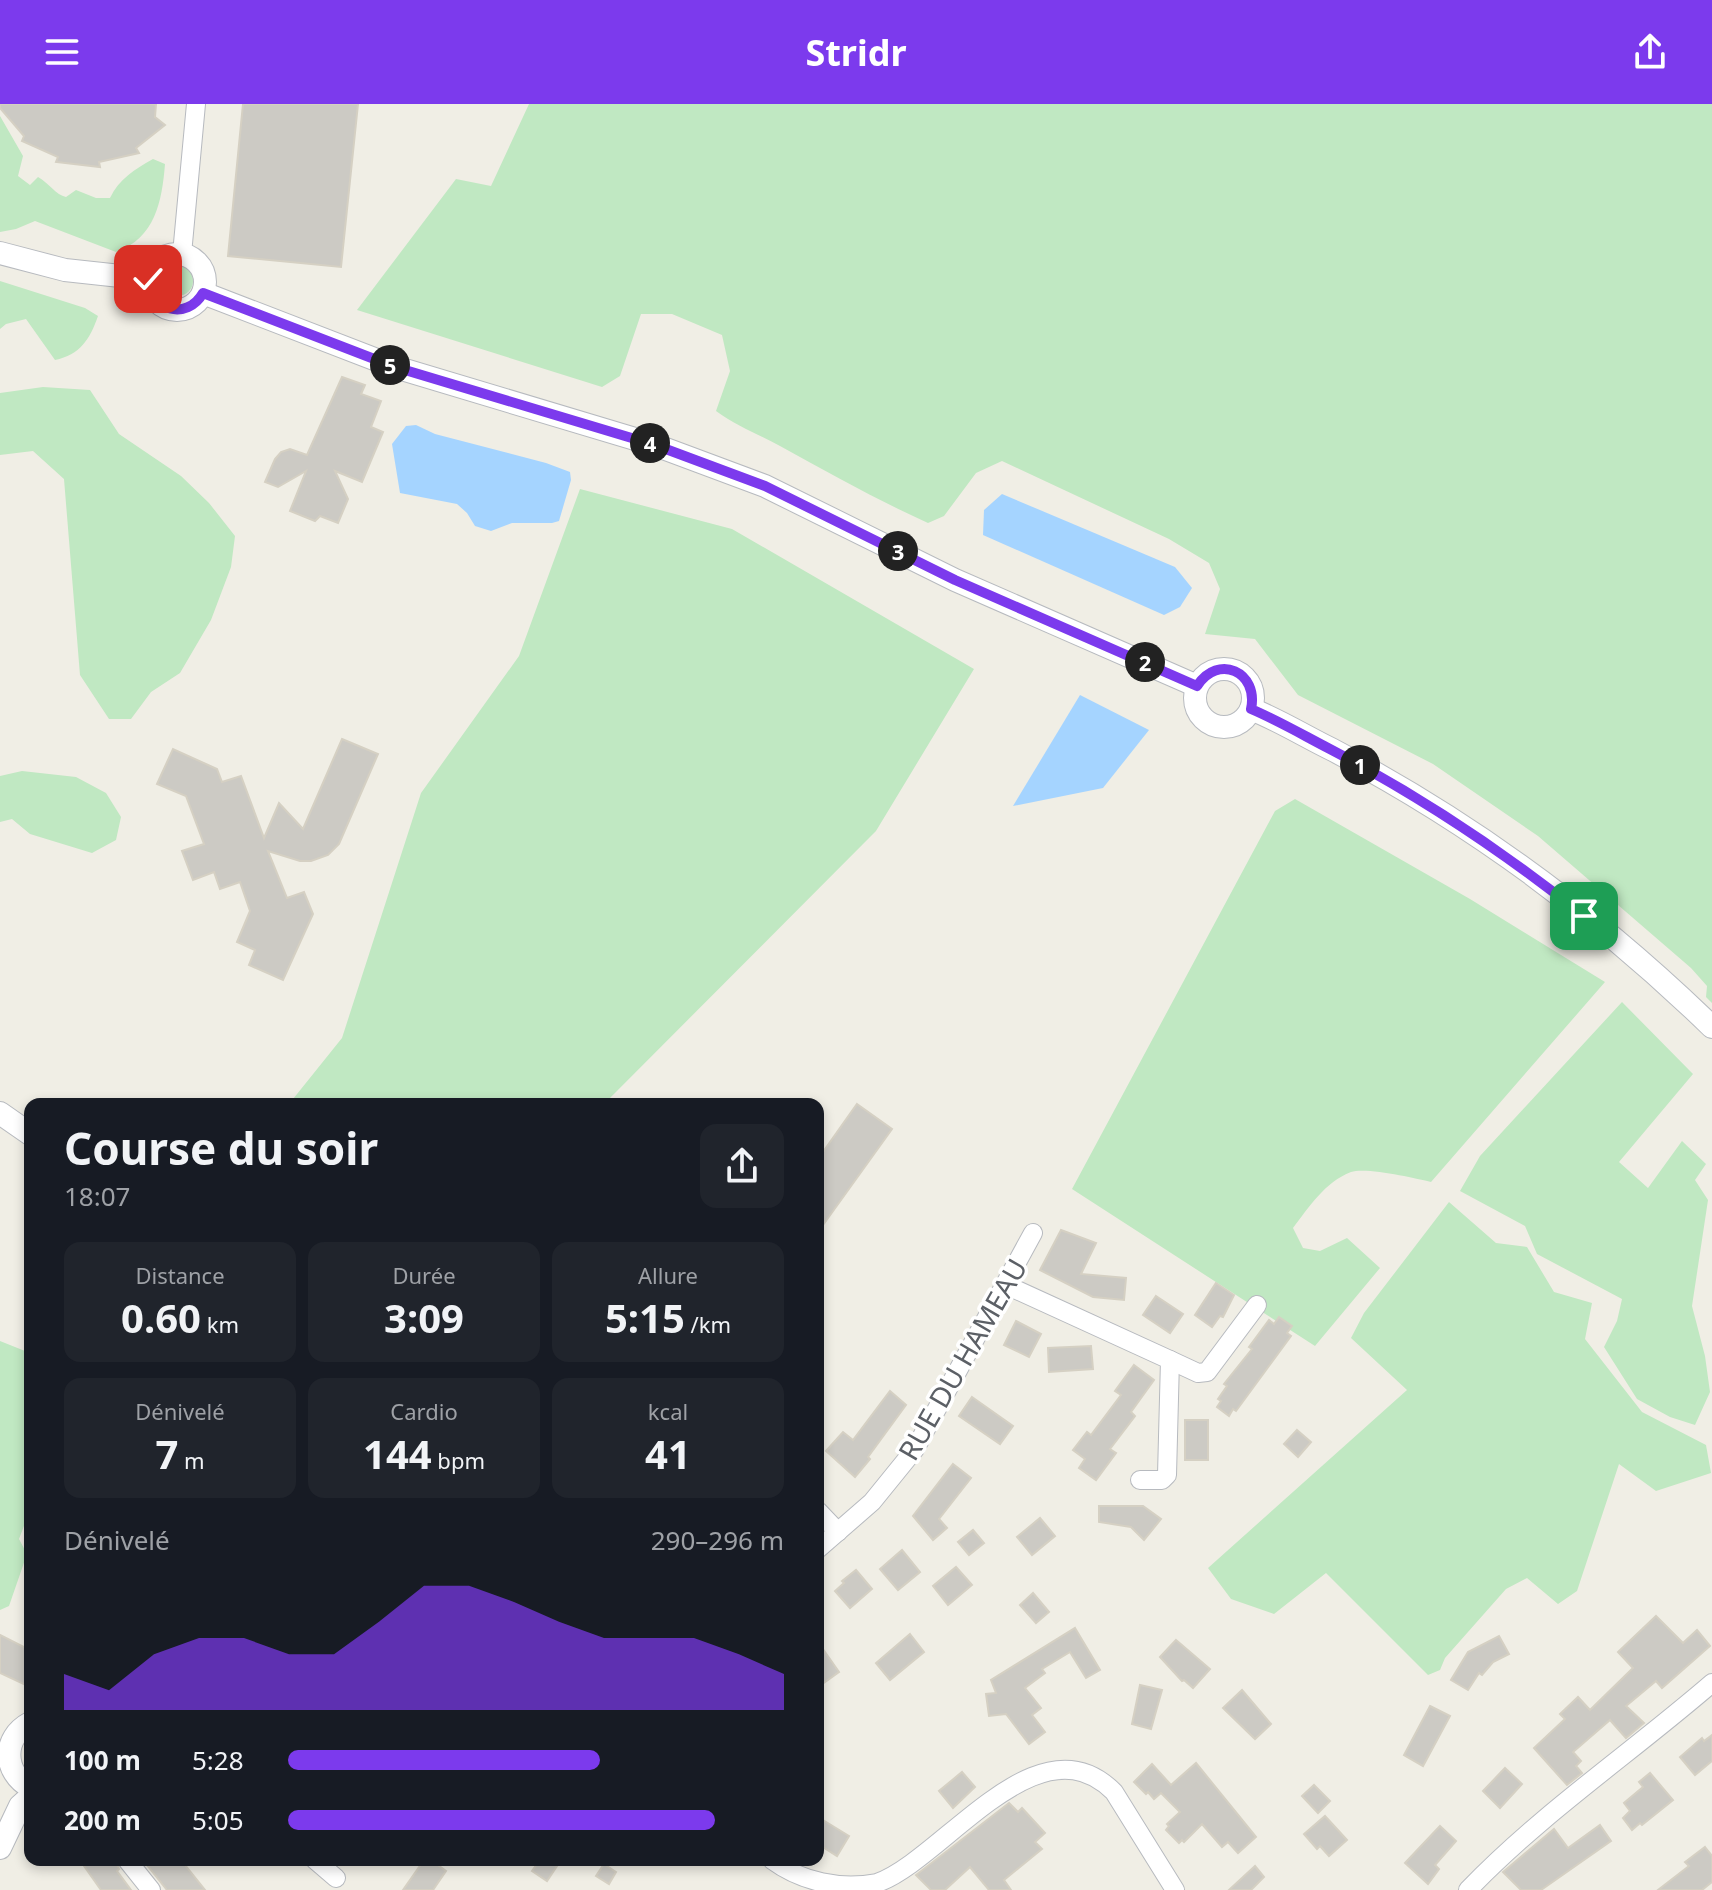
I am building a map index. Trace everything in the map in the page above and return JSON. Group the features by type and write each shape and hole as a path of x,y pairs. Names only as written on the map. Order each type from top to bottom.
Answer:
{"street":[{"path":"182,254 196,104"},
{"path":"0,253 65,270 148,279"},
{"path":"182,254 190,256 202,268 205,276 203,293 194,305 171,310 163,307 152,295 148,279 156,262 163,257 182,254"},
{"path":"203,293 395,367 655,445 765,486 955,580 1197,686"},
{"path":"1218,669 1235,671 1249,683 1251,709 1233,726 1216,726 1197,710 1197,686 1209,672 1218,669"},
{"path":"1251,709 1373,772 1528,872 1640,959 1712,1027"},
{"path":"0,1113 24,1130"},
{"name":"RUE DU HAMEAU","path":"824,1544 872,1502 915,1449 1033,1233"},
{"path":"1006,1285 1198,1373 1207,1372 1257,1305"},
{"path":"1140,1480 1162,1480 1167,1475 1170,1360"},
{"path":"824,1517 838,1532"},
{"path":"1468,1890 1505,1851 1712,1683"},
{"path":"24,1728 15,1735 10,1745 10,1766 24,1791"},
{"path":"782,1866 810,1882 855,1888 876,1883 899,1871 1011,1787 1050,1772 1077,1772 1100,1780 1114,1792 1175,1890"},
{"path":"0,1848 24,1795"},
{"path":"132,1866 151,1890"},
{"path":"322,1866 336,1878"}],"green space":[{"path":"529,104 1712,104 1712,1003 1706,997 1707,986 1691,968 1538,836 1433,764 1298,695 1255,639 1205,634 1220,589 1209,563 1169,539 1002,461 976,473 944,516 928,523 739,426 716,411 730,371 722,335 672,314 641,314 620,376 602,387 357,310 456,179 491,186"},
{"path":"0,116 23,156 18,176 30,185 38,177 66,197 76,190 96,198 110,198 123,180 140,167 153,159 165,164 162,192 154,217 140,238 116,252 35,221 0,232"},
{"path":"178,266 184,267 192,275 192,287 184,295 178,296 172,295 164,287 163,281 164,275 172,267"},
{"path":"0,281 85,308 98,316 87,339 71,354 55,360 26,319 6,324 0,329"},
{"path":"43,387 90,390 119,434 181,476 209,503 235,536 231,567 211,620 180,673 151,692 131,719 109,719 80,675 64,479 33,451 0,455 0,393"},
{"path":"580,489 732,529 974,669 876,831 610,1098 294,1098 342,1038 421,793 519,656"},
{"path":"22,771 76,777 106,793 121,817 116,840 92,853 30,834 12,819 0,822 0,776"},
{"path":"1295,799 1470,899 1605,982 1431,1182 1379,1172 1351,1172 1333,1182 1312,1204 1293,1228 1303,1248 1320,1251 1347,1238 1380,1268 1315,1346 1072,1189 1275,811"},
{"path":"1622,1002 1693,1074 1619,1162 1648,1188 1682,1141 1706,1164 1695,1180 1708,1200 1692,1306 1705,1356 1710,1392 1695,1425 1670,1417 1637,1399 1604,1347 1617,1321 1622,1299 1537,1254 1525,1226 1460,1191 1480,1156"},
{"path":"1449,1202 1496,1243 1527,1247 1554,1292 1592,1303 1585,1339 1642,1412 1706,1445 1711,1473 1656,1491 1619,1464 1577,1591 1558,1604 1527,1578 1506,1589 1445,1658 1440,1670 1428,1675 1326,1573 1274,1614 1231,1599 1208,1568 1407,1390 1351,1338 1364,1313"},
{"path":"0,1341 24,1351 24,1526 19,1539 24,1548 24,1563 9,1606 0,1610"}],"water":[{"path":"416,425 435,434 570,472 571,480 559,521 512,523 491,531 475,526 457,504 400,493 392,444 406,426"},
{"path":"1002,494 1175,567 1192,588 1180,607 1164,615 983,535 984,510"},
{"path":"1080,695 1149,730 1103,788 1013,806"}],"building":[{"path":"0,104 156,104 155,117 165,125 136,148 139,153 99,162 100,167 56,162 58,157 22,141 24,136"},
{"path":"243,104 358,104 341,267 228,256"},
{"path":"342,377 365,385 361,394 381,401 371,427 383,432 362,482 335,471 348,499 338,523 320,516 315,521 290,511 306,471 278,487 265,482 281,452 290,449 307,455"},
{"path":"342,739 378,754 339,844 328,855 311,861 300,861 268,851 287,898 304,892 313,914 283,980 249,965 255,950 237,942 250,911 240,882 220,889 214,872 193,880 182,851 204,844 186,796 157,784 173,749 217,769 222,782 241,776 264,838 279,803 303,829"},
{"path":"857,1104 892,1129 824,1224 824,1151"},
{"path":"1061,1230 1096,1243 1081,1274 1126,1278 1124,1300 1093,1297 1040,1270"},
{"path":"1216,1283 1234,1295 1223,1317 1220,1316 1212,1327 1195,1315"},
{"path":"1156,1296 1183,1314 1170,1333 1143,1315"},
{"path":"1279,1317 1292,1326 1287,1333 1291,1336 1236,1411 1233,1409 1229,1416 1217,1407 1221,1401 1218,1399 1227,1386 1224,1384 1252,1349 1249,1347 1269,1320 1274,1324"},
{"path":"1016,1321 1041,1334 1029,1357 1004,1345"},
{"path":"1091,1346 1093,1369 1049,1372 1048,1348"},
{"path":"1134,1365 1154,1380 1131,1412 1135,1416 1110,1449 1116,1453 1096,1480 1079,1468 1085,1459 1073,1450 1087,1432 1091,1435 1121,1395 1115,1391"},
{"path":"890,1391 906,1405 855,1477 826,1451 843,1432 853,1440"},
{"path":"972,1397 1013,1426 1000,1444 959,1416"},
{"path":"1185,1420 1208,1420 1208,1460 1185,1460"},
{"path":"1297,1430 1311,1442 1298,1457 1284,1444"},
{"path":"953,1464 971,1478 939,1519 947,1528 933,1540 913,1516"},
{"path":"1099,1506 1143,1506 1161,1519 1144,1540 1131,1527 1099,1522"},
{"path":"1040,1518 1055,1536 1032,1555 1017,1537"},
{"path":"973,1530 984,1543 969,1555 958,1542"},
{"path":"902,1550 920,1572 898,1590 880,1569"},
{"path":"956,1567 972,1585 948,1605 933,1586"},
{"path":"856,1570 872,1589 850,1608 835,1591"},
{"path":"1033,1593 1049,1612 1036,1623 1020,1605"},
{"path":"1656,1616 1683,1643 1697,1630 1710,1646 1662,1688 1656,1681 1626,1706 1644,1723 1626,1738 1610,1720 1573,1752 1581,1761 1576,1766 1582,1773 1567,1785 1534,1748 1565,1719 1560,1714 1578,1697 1590,1710 1633,1668 1618,1652"},
{"path":"1075,1628 1100,1670 1086,1678 1070,1652 1042,1669 1045,1673 1025,1688 1041,1708 1032,1715 1045,1732 1029,1744 1006,1714 989,1716 986,1694 996,1693 991,1680"},
{"path":"910,1634 924,1652 890,1680 876,1663"},
{"path":"0,1635 24,1647 24,1684 0,1673"},
{"path":"1499,1636 1509,1654 1493,1662 1482,1675 1479,1673 1468,1690 1451,1680 1468,1652"},
{"path":"1176,1640 1210,1669 1193,1688 1182,1681 1160,1657"},
{"path":"824,1651 839,1672 824,1683"},
{"path":"1140,1685 1162,1690 1151,1729 1132,1724"},
{"path":"1242,1690 1271,1724 1255,1739 1223,1708"},
{"path":"1430,1706 1450,1716 1423,1766 1404,1755"},
{"path":"1712,1735 1712,1761 1695,1775 1680,1757 1702,1738 1704,1741"},
{"path":"1196,1763 1256,1837 1238,1853 1228,1842 1222,1847 1202,1824 1184,1842 1179,1843 1166,1830 1167,1824 1180,1812 1161,1793 1154,1799 1134,1782 1152,1764 1171,1785"},
{"path":"1505,1768 1522,1784 1500,1808 1483,1791"},
{"path":"962,1772 975,1787 953,1808 939,1791"},
{"path":"1650,1773 1673,1800 1632,1830 1623,1818 1630,1811 1624,1803 1643,1787 1639,1782"},
{"path":"1314,1785 1330,1801 1318,1813 1302,1796"},
{"path":"1009,1803 1018,1812 1022,1808 1045,1833 1035,1842 1042,1849 1004,1880 1011,1890 989,1890 970,1867 945,1890 931,1890 916,1875"},
{"path":"1325,1816 1347,1840 1329,1856 1320,1846 1317,1849 1304,1834"},
{"path":"824,1821 849,1836 837,1856 824,1848"},
{"path":"1600,1825 1611,1841 1541,1890 1521,1890 1503,1872 1554,1829 1568,1848"},
{"path":"1440,1826 1456,1841 1435,1865 1439,1869 1428,1884 1405,1863"},
{"path":"1705,1847 1712,1856 1712,1882 1702,1890 1658,1890 1689,1866 1685,1862"},
{"path":"84,1866 118,1866 117,1871 131,1890 101,1890"},
{"path":"148,1866 186,1866 205,1890 167,1890"},
{"path":"420,1866 439,1866 446,1871 433,1890 403,1890"},
{"path":"536,1866 557,1866 547,1881 532,1871"},
{"path":"603,1866 616,1872 609,1884 596,1876"},
{"path":"1255,1866 1264,1877 1251,1890 1229,1890"}],"route":[{"path":"148,279 157,302 171,310 187,309 203,293 395,367 655,445 765,486 955,580 1197,686 1209,672 1218,669 1235,671 1249,683 1253,701 1251,709 1361,765 1421,801 1528,872 1584,916"}]}
